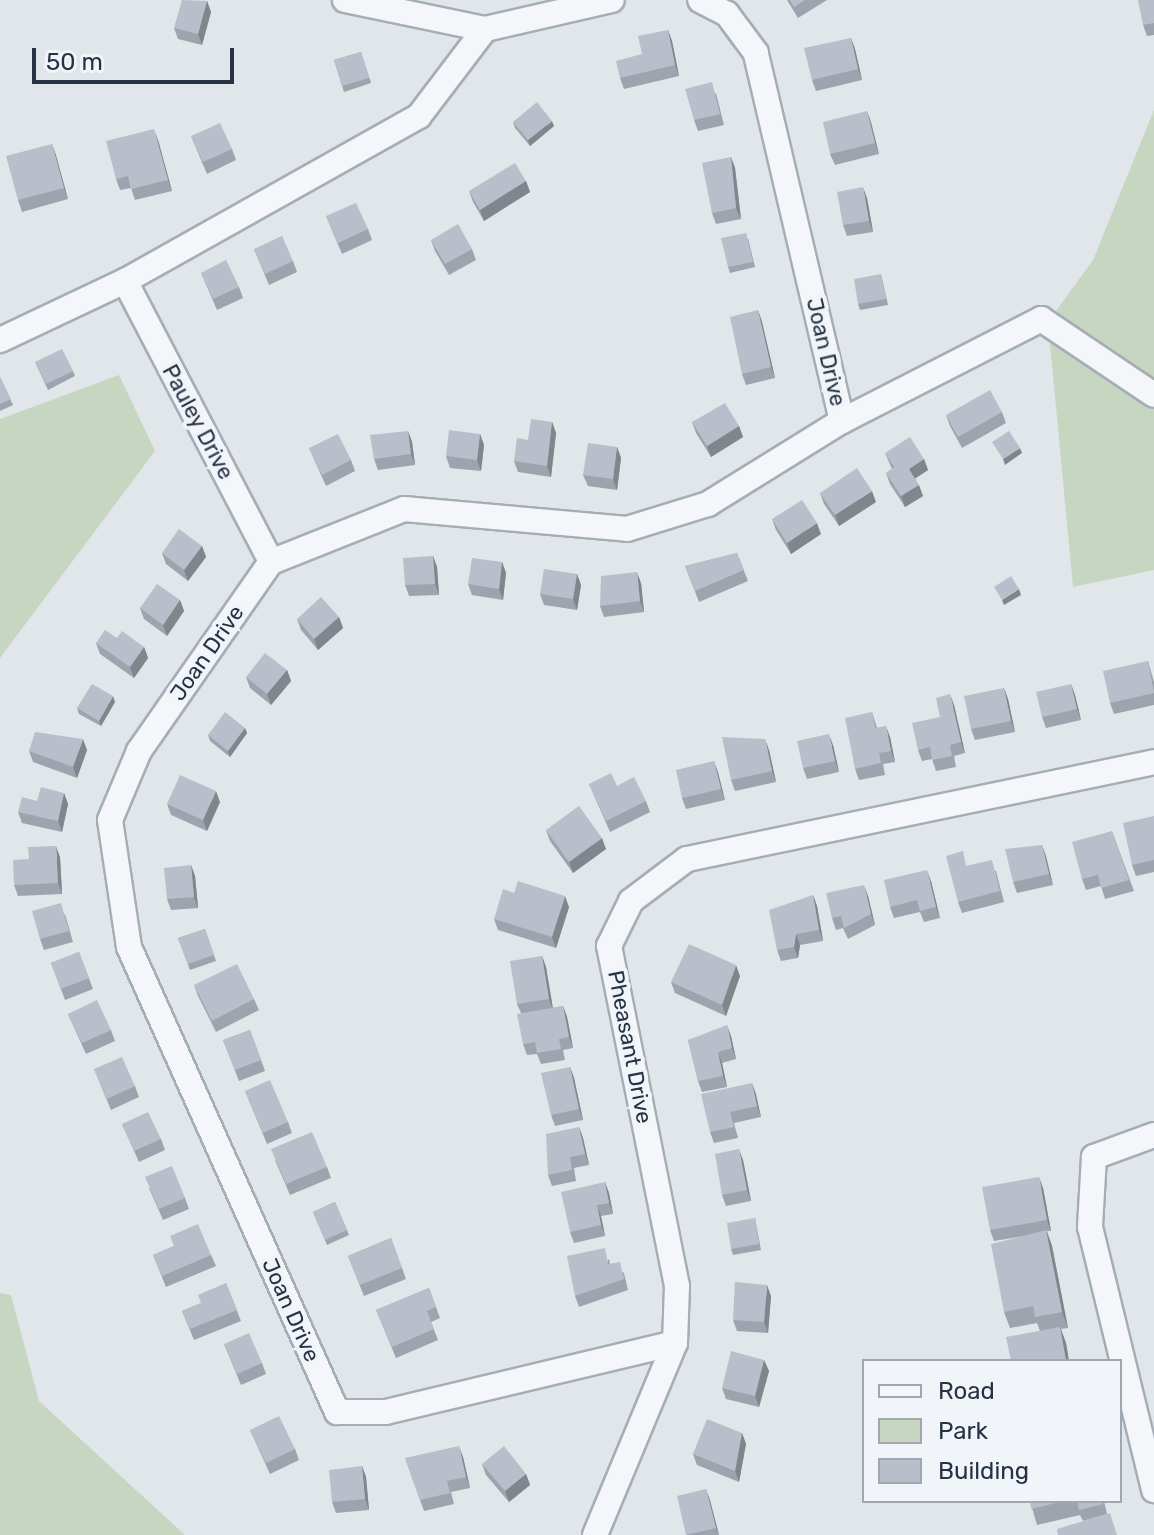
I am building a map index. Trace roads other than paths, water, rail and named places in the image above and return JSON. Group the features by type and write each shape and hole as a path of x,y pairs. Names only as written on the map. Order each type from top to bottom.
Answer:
{"street":[{"path":"345,0 485,29 612,0"},
{"name":"Joan Drive","path":"675,1343 385,1412 337,1412 129,947 110,820 139,751 271,562 404,509 627,529 708,504 842,421 756,53 727,14 700,0"},
{"path":"0,340 125,281 419,116 485,29"},
{"name":"Pauley Drive","path":"125,281 271,562"},
{"path":"842,421 1041,319 1154,395"},
{"name":"Pheasant Drive","path":"595,1535 675,1343 677,1286 609,946 631,901 687,859 1154,762"},
{"path":"1154,1135 1094,1157 1090,1227 1154,1490"}]}
